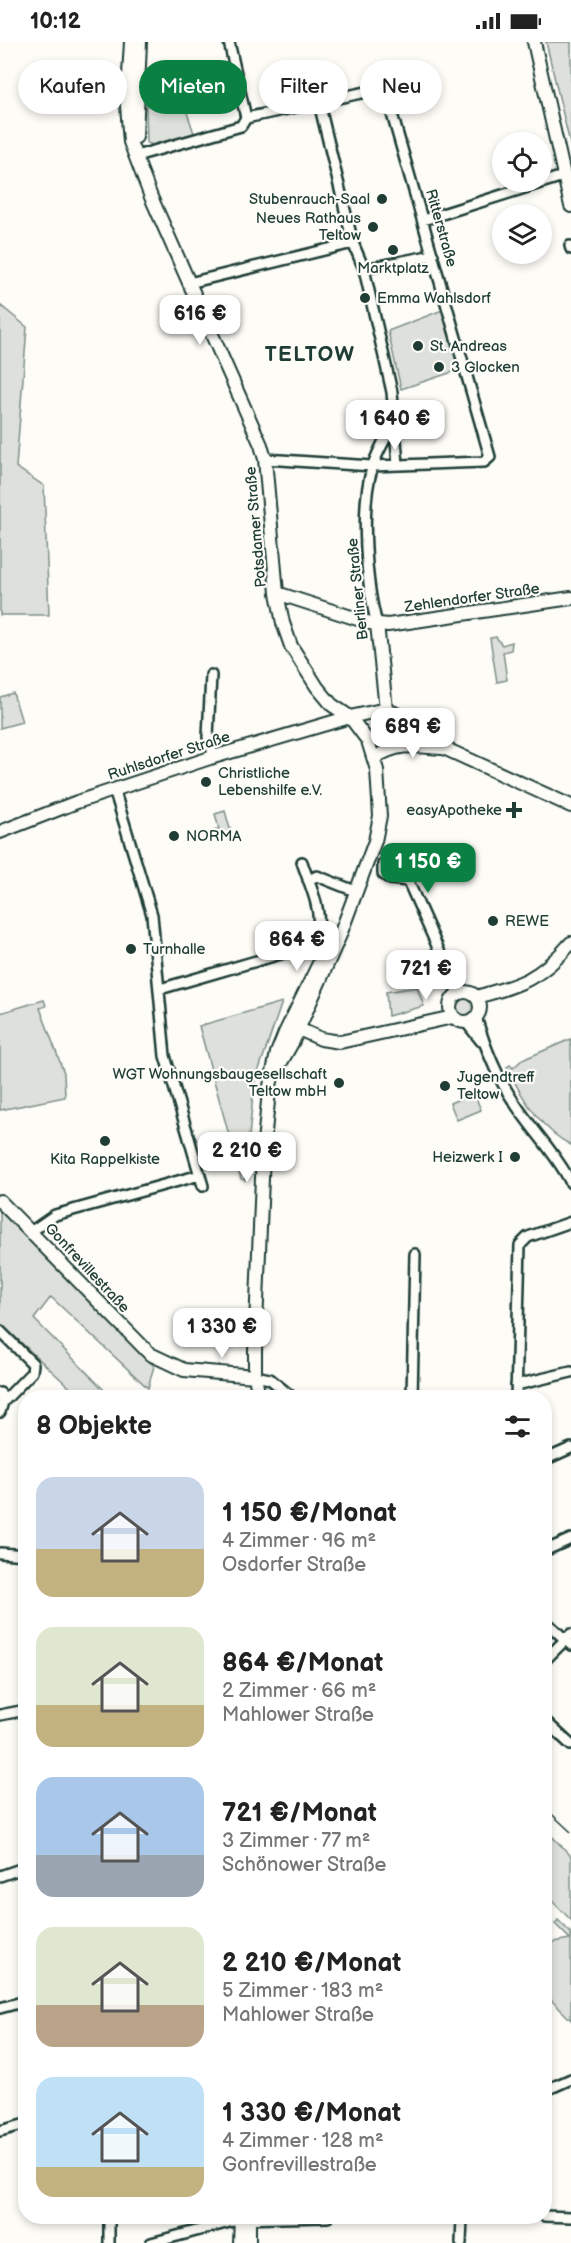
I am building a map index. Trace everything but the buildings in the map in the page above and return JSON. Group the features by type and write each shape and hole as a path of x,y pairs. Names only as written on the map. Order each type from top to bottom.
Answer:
{"street":[{"name":"Potsdamer Straße","path":"131,42 127,106 130,142 265,459 277,593 283,623 304,669 332,705 350,717 364,733 374,758 378,780 379,827 340,934 293,1027 275,1072 266,1114 255,1376"},
{"name":"Potsdamer Straße","path":"136,156 140,42"},
{"path":"136,156 241,126 246,118 229,42"},
{"path":"534,42 571,206"},
{"name":"Ritterstraße","path":"265,459 372,466 484,462 490,457 388,100 383,92 375,90 348,96"},
{"path":"246,118 265,114"},
{"path":"322,114 353,243 364,269 392,392 398,465"},
{"path":"423,220 563,176"},
{"path":"189,283 353,243"},
{"path":"364,269 433,255"},
{"name":"Berliner Straße","path":"386,709 367,548 368,484 372,466 394,423"},
{"path":"277,593 377,624"},
{"name":"Zehlendorfer Straße","path":"377,624 425,620 571,598"},
{"path":"211,675 208,737 214,757"},
{"path":"386,709 408,720 446,748 571,806"},
{"name":"Ruhlsdorfer Straße","path":"0,832 114,789 214,757 350,717 386,709"},
{"path":"374,758 382,753 413,744 446,748"},
{"path":"114,789 152,915 165,1056 203,1185"},
{"path":"160,989 301,948 311,940 318,927 302,862"},
{"path":"308,880 317,876 355,891"},
{"path":"408,881 458,993"},
{"path":"293,1027 321,1039 340,1042 452,1012 474,1010 508,988 544,971 571,943"},
{"path":"452,1012 452,999 458,993 467,992 486,1049 511,1099 548,1145 571,1183"},
{"path":"32,1231 55,1215 200,1175"},
{"name":"Gonfrevillestraße","path":"0,1201 32,1231 142,1348 158,1360 184,1370 255,1376"},
{"path":"516,1390 520,1245 528,1237 571,1222"},
{"path":"412,1390 415,1254"},
{"path":"0,1331 33,1364 32,1372 1,1398 0,1412"},
{"path":"516,1385 571,1372"},
{"path":"252,1390 255,1376"},
{"path":"255,1376 258,1390"},
{"path":"255,1376 270,1379 283,1390"},
{"path":"552,1456 571,1448"},
{"path":"552,1547 571,1539"},
{"path":"0,1552 18,1554"},
{"path":"552,1626 569,1640 552,1654"},
{"path":"0,1715 18,1712"},
{"path":"552,1727 571,1745"},
{"path":"0,1876 18,1870"},
{"path":"0,2008 18,2003"},
{"path":"552,2087 571,2079"},
{"path":"0,2131 18,2126"},
{"path":"552,2216 571,2217"},
{"path":"109,2224 109,2243"},
{"path":"151,2243 220,2224"},
{"path":"240,2243 244,2224"},
{"path":"246,2224 249,2243"},
{"path":"461,2243 462,2224"}],"shaded area":[{"path":"546,42 571,42 571,148"},
{"path":"146,114 188,114 194,133 153,145 147,143"},
{"path":"0,305 27,327 16,467 44,486 49,615 0,615"},
{"path":"445,309 462,369 401,389 388,331"},
{"path":"496,637 502,645 512,642 511,650 503,652 507,680 497,682 490,638"},
{"path":"13,693 22,722 0,728 0,697"},
{"path":"225,811 232,836 217,841 214,831 219,829 215,814"},
{"path":"417,987 424,1006 388,1016 386,992"},
{"path":"465,998 471,1001 474,1007 471,1013 465,1016 459,1013 456,1007 459,1001"},
{"path":"44,1000 46,1006 40,1008 64,1073 65,1097 0,1110 0,1013"},
{"path":"282,1002 254,1084 245,1180 241,1179 199,1026"},
{"path":"571,1039 571,1145 560,1139 541,1122 519,1090 507,1067 510,1065 513,1068 522,1060"},
{"path":"474,1093 481,1110 457,1120 450,1103"},
{"path":"0,1211 154,1366 148,1388 51,1297 34,1319 104,1390 72,1390 0,1323"},
{"path":"552,1836 571,1856 571,1920 552,1901"},
{"path":"558,1920 571,1933 571,2020 552,2001 552,1943 570,1939 555,1924"}],"tram line":[{"path":"552,1814 571,1832"}],"place":[{"name":"Stubenrauch-Saal","path":"382,199"},
{"name":"Neues Rathaus Teltow","path":"373,227"},
{"name":"Marktplatz","path":"393,250"},
{"name":"Emma Wahlsdorf","path":"365,298"},
{"name":"St. Andreas","path":"418,346"},
{"name":"3 Glocken","path":"439,367"},
{"name":"Christliche Lebenshilfe e.V.","path":"206,782"},
{"name":"easyApotheke","path":"514,810"},
{"name":"NORMA","path":"174,836"},
{"name":"REWE","path":"493,921"},
{"name":"Turnhalle","path":"131,949"},
{"name":"WGT Wohnungsbaugesellschaft Teltow mbH","path":"339,1083"},
{"name":"Jugendtreff Teltow","path":"445,1086"},
{"name":"Kita Rappelkiste","path":"105,1141"},
{"name":"Heizwerk I","path":"515,1157"}],"district":[{"name":"TELTOW","path":"310,354"}]}
